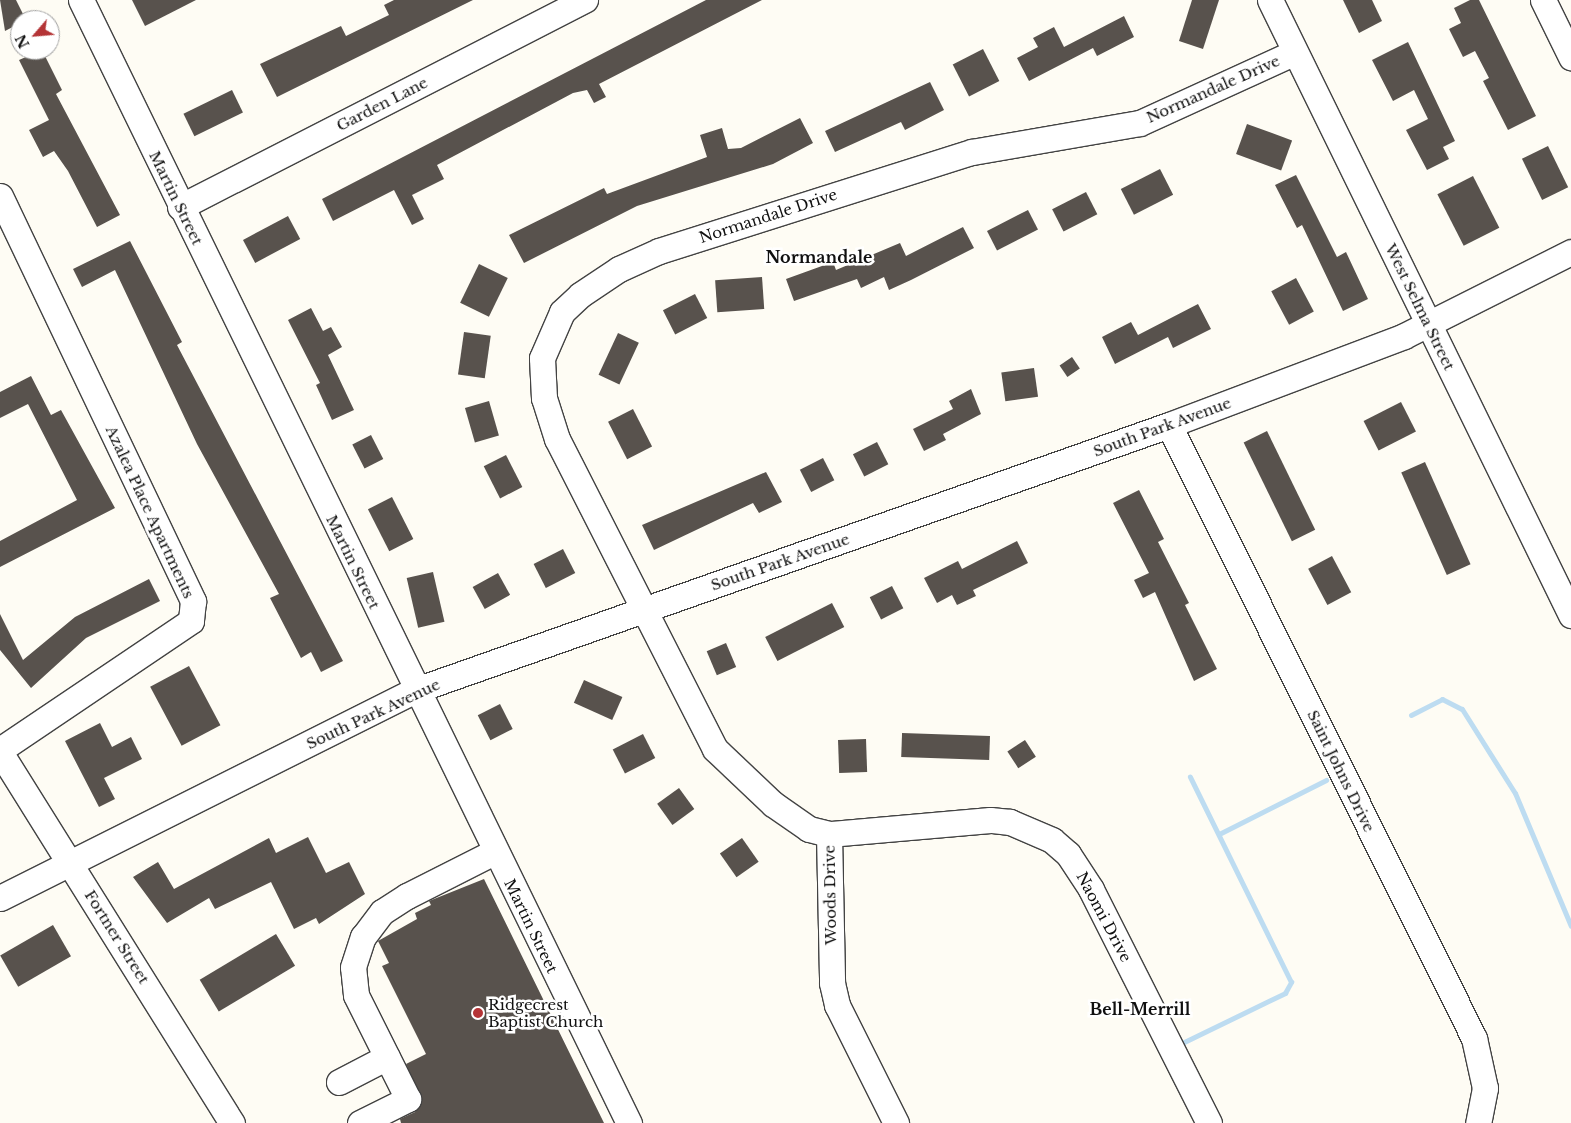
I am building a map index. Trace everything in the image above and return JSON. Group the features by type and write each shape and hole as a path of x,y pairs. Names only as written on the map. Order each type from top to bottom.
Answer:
{"street":[{"name":"Martin Street","path":"81,0 494,852 629,1123"},
{"name":"Garden Lane","path":"180,207 585,0"},
{"name":"West Selma Street","path":"1270,0 1571,615"},
{"path":"1543,0 1571,57"},
{"name":"Normandale Drive","path":"641,610 557,439 544,398 542,358 549,335 562,312 580,295 619,269 659,251 928,164 972,152 1140,123 1238,82 1295,52"},
{"name":"Azalea Place Apartments","path":"0,196 193,601 191,621 0,751"},
{"name":"South Park Avenue","path":"0,898 416,690 1169,425 1429,324 1571,252"},
{"name":"Saint Johns Drive","path":"1169,425 1474,1038 1485,1088 1478,1123"},
{"name":"Woods Drive","path":"641,610 715,749 773,804 809,829 828,834 832,983 837,1005 896,1123"},
{"name":"Fortner Street","path":"0,751 232,1123"},
{"name":"Naomi Drive","path":"828,834 964,819 1010,822 1052,840 1068,854 1091,889 1209,1123"},
{"path":"360,1123 408,1099 356,995 353,967 363,936 382,912 407,896 494,852"},
{"path":"339,1082 387,1057"}],"building":[{"path":"0,0 16,0 21,10 10,10 10,28 5,31"},
{"path":"132,0 196,0 145,26"},
{"path":"394,0 473,0 277,97 260,64 341,26 346,36 389,15 384,5"},
{"path":"706,0 762,0 599,84 606,97 594,103 587,90 573,93 437,165 444,179 412,195 424,219 412,225 394,190 333,221 322,199"},
{"path":"1192,0 1219,0 1203,49 1179,41"},
{"path":"1343,0 1372,0 1382,21 1359,33"},
{"path":"1470,0 1479,0 1536,116 1508,130 1483,81 1489,78 1475,51 1463,57 1449,29 1461,23 1454,8"},
{"path":"1124,16 1134,37 1097,56 1093,48 1029,81 1017,58 1038,47 1033,38 1054,27 1064,47"},
{"path":"1408,42 1455,141 1443,147 1449,159 1427,170 1406,130 1428,119 1414,90 1393,101 1372,60"},
{"path":"983,49 999,81 969,97 953,64"},
{"path":"19,60 47,60 62,90 56,94 120,215 97,227 68,171 54,151 43,157 29,130 49,120"},
{"path":"930,82 944,110 905,130 901,122 835,152 825,131"},
{"path":"232,90 243,112 194,136 183,114"},
{"path":"800,118 813,143 773,164 637,206 524,263 509,235 604,188 607,194 707,157 700,135 722,128 728,149 741,148"},
{"path":"1247,124 1292,140 1281,170 1236,154"},
{"path":"1548,146 1568,187 1542,200 1522,159"},
{"path":"1160,169 1173,195 1134,215 1121,189"},
{"path":"1296,175 1337,257 1346,252 1368,299 1343,311 1302,225 1297,228 1275,185"},
{"path":"1473,176 1499,228 1464,246 1437,194"},
{"path":"1086,192 1097,214 1063,232 1052,209"},
{"path":"1028,210 1038,230 997,250 987,231"},
{"path":"288,216 300,239 255,263 243,240"},
{"path":"963,227 974,248 889,290 884,277 861,288 857,279 794,301 786,279 833,262 836,270 900,243 906,256"},
{"path":"130,241 182,342 177,345 343,661 321,672 311,652 301,658 270,598 279,594 197,444 115,270 82,287 73,269"},
{"path":"479,264 508,278 489,317 460,303"},
{"path":"762,277 764,309 717,312 715,280"},
{"path":"1296,278 1314,312 1289,325 1271,291"},
{"path":"695,294 707,318 675,334 663,310"},
{"path":"1198,304 1211,329 1173,348 1168,337 1115,364 1102,337 1131,322 1138,335"},
{"path":"311,308 323,331 331,327 342,347 328,355 354,410 332,420 316,385 320,383 288,320"},
{"path":"464,332 491,336 485,378 458,375"},
{"path":"618,333 639,343 619,384 599,375"},
{"path":"1072,357 1080,369 1067,377 1060,365"},
{"path":"1034,368 1038,397 1005,401 1001,373"},
{"path":"31,376 51,415 61,410 115,508 0,567 0,541 77,500 28,404 0,418 0,392"},
{"path":"971,389 981,414 943,434 946,440 924,451 913,429 953,409 949,401"},
{"path":"489,401 499,436 475,442 465,408"},
{"path":"1401,402 1416,431 1379,450 1364,421"},
{"path":"633,409 652,446 627,459 608,422"},
{"path":"1267,431 1315,530 1292,541 1244,442"},
{"path":"371,435 383,459 365,469 352,445"},
{"path":"877,442 888,464 864,477 853,454"},
{"path":"506,455 522,487 500,498 484,466"},
{"path":"823,458 834,480 811,492 800,470"},
{"path":"1425,462 1471,564 1447,575 1401,473"},
{"path":"766,472 782,502 759,513 753,503 654,550 642,525"},
{"path":"1139,490 1164,539 1158,542 1189,603 1185,605 1217,669 1194,681 1155,592 1143,598 1134,580 1149,573 1113,503"},
{"path":"392,497 413,539 389,551 368,509"},
{"path":"1017,541 1028,563 973,590 976,596 957,605 952,595 937,603 924,578 958,561 962,569"},
{"path":"563,549 575,573 546,588 534,564"},
{"path":"1332,556 1351,592 1327,605 1308,569"},
{"path":"433,572 444,622 418,628 407,578"},
{"path":"498,573 510,595 485,609 473,587"},
{"path":"149,579 160,601 86,638 31,688 0,650 0,614 23,660 75,617"},
{"path":"892,586 903,608 881,620 870,597"},
{"path":"832,603 844,627 777,661 765,637"},
{"path":"726,643 736,667 717,675 707,651"},
{"path":"189,666 220,725 182,746 150,687"},
{"path":"584,680 622,697 612,720 574,703"},
{"path":"500,704 513,729 490,740 478,715"},
{"path":"100,723 112,747 131,737 142,759 104,778 115,799 99,807 65,741"},
{"path":"902,733 990,736 989,760 901,757"},
{"path":"643,734 655,758 625,773 613,749"},
{"path":"866,739 867,772 839,773 838,740"},
{"path":"1025,740 1036,757 1018,768 1007,751"},
{"path":"679,788 694,809 672,825 657,804"},
{"path":"308,837 326,873 349,862 365,894 319,924 316,918 294,929 271,882 215,909 209,898 167,923 133,877 158,862 174,889 269,838 276,853"},
{"path":"742,838 759,862 737,877 720,853"},
{"name":"Ridgecrest Baptist Church","path":"484,879 604,1123 401,1123 400,1119 415,1112 422,1100 406,1064 426,1054 382,966 389,963 378,941 417,919 415,913 431,905 429,901"},
{"path":"53,925 71,956 18,987 0,956"},
{"path":"276,934 295,966 219,1012 200,980"}],"waterway":[{"path":"1411,715 1442,699 1462,709 1515,793 1571,926"},
{"path":"1180,1044 1285,993 1291,982 1190,777"},
{"path":"1219,834 1326,780"}],"place":[{"name":"Ridgecrest Baptist Church","path":"478,1013"}],"district":[{"name":"Normandale","path":"819,257"},
{"name":"Bell-Merrill","path":"1140,1009"}]}
